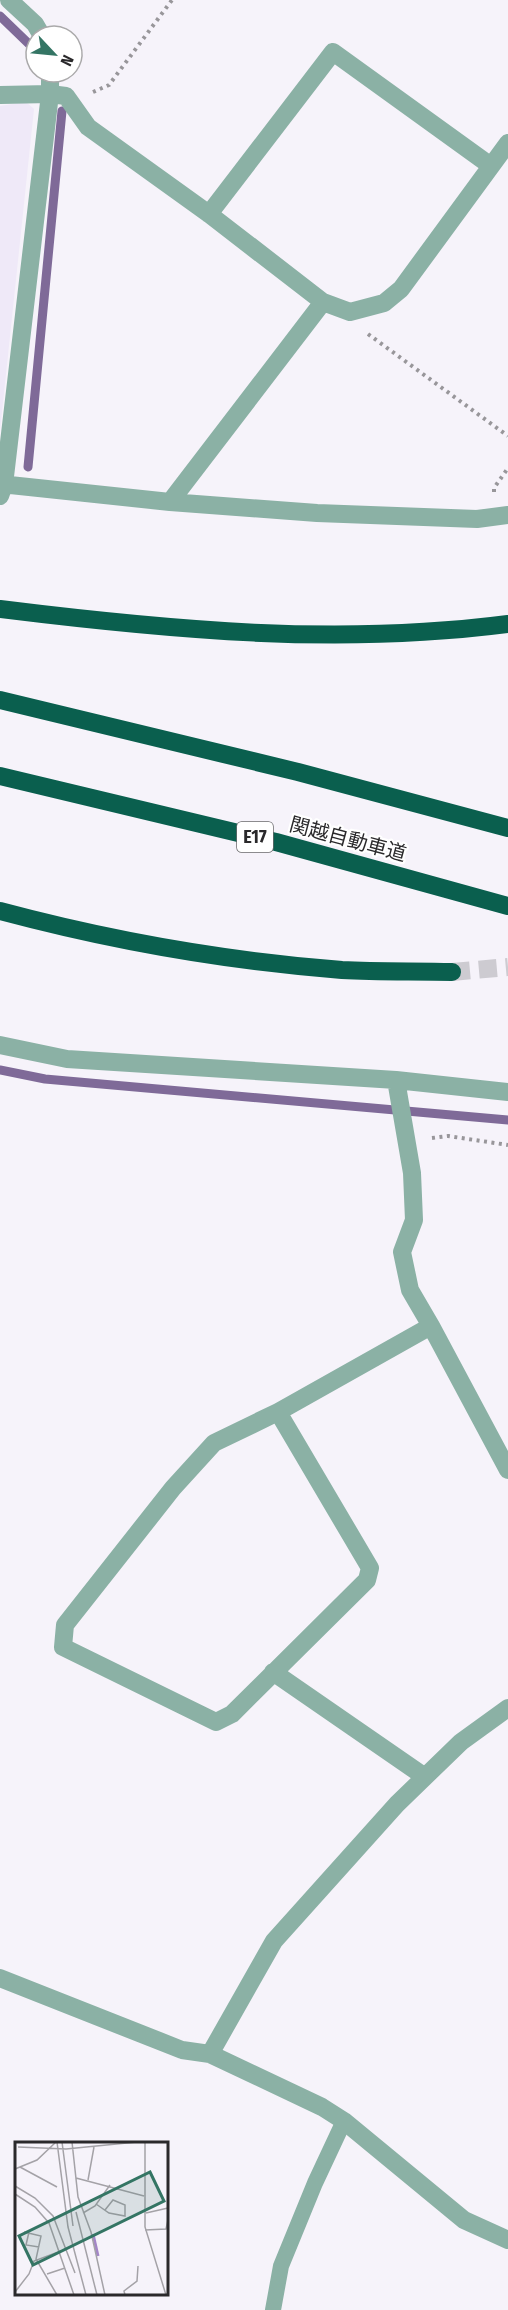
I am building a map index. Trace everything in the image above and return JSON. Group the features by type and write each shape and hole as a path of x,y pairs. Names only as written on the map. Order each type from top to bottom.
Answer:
{"highway":[{"path":"0,609 128,625 249,633 358,635 454,631 508,624"},
{"path":"0,700 298,772 508,828"},
{"name":"関越自動車道","path":"0,776 276,842 508,906"},
{"path":"0,911 141,944 249,961 345,970 452,972"}],"street":[{"path":"9,0 35,24"},
{"path":"209,214 333,52 491,166"},
{"path":"54,84 58,95 88,127 209,214 323,302 350,312 384,303 401,289 508,143"},
{"path":"0,95 58,95"},
{"path":"58,95 1,488 316,513 477,519 508,515"},
{"path":"170,502 323,302"},
{"path":"0,1045 67,1059 396,1080 508,1092"},
{"path":"396,1080 412,1173 414,1220 402,1252 410,1290 508,1470"},
{"path":"278,1412 370,1568 367,1580 232,1714 216,1722 63,1647 65,1625 173,1488 214,1443 278,1412 431,1326"},
{"path":"273,1672 425,1777"},
{"path":"210,2054 274,1941 397,1804 461,1742 508,1707"},
{"path":"0,1978 182,2050 210,2054 322,2107 344,2121 464,2220 508,2240"}],"lane":[{"path":"273,2310 281,2266 315,2182 344,2121"}],"path":[{"path":"58,95 82,98 109,85 172,0"},
{"path":"362,330 508,436"},
{"path":"404,1133 448,1136 508,1145"}],"shaded area":[{"path":"26,102 34,109 0,431 0,106"}],"waterway":[{"path":"0,16 24,39"},
{"path":"28,467 62,111"},
{"path":"0,1070 45,1079 508,1120"}],"tunnel":[{"path":"452,972 508,967"}]}
